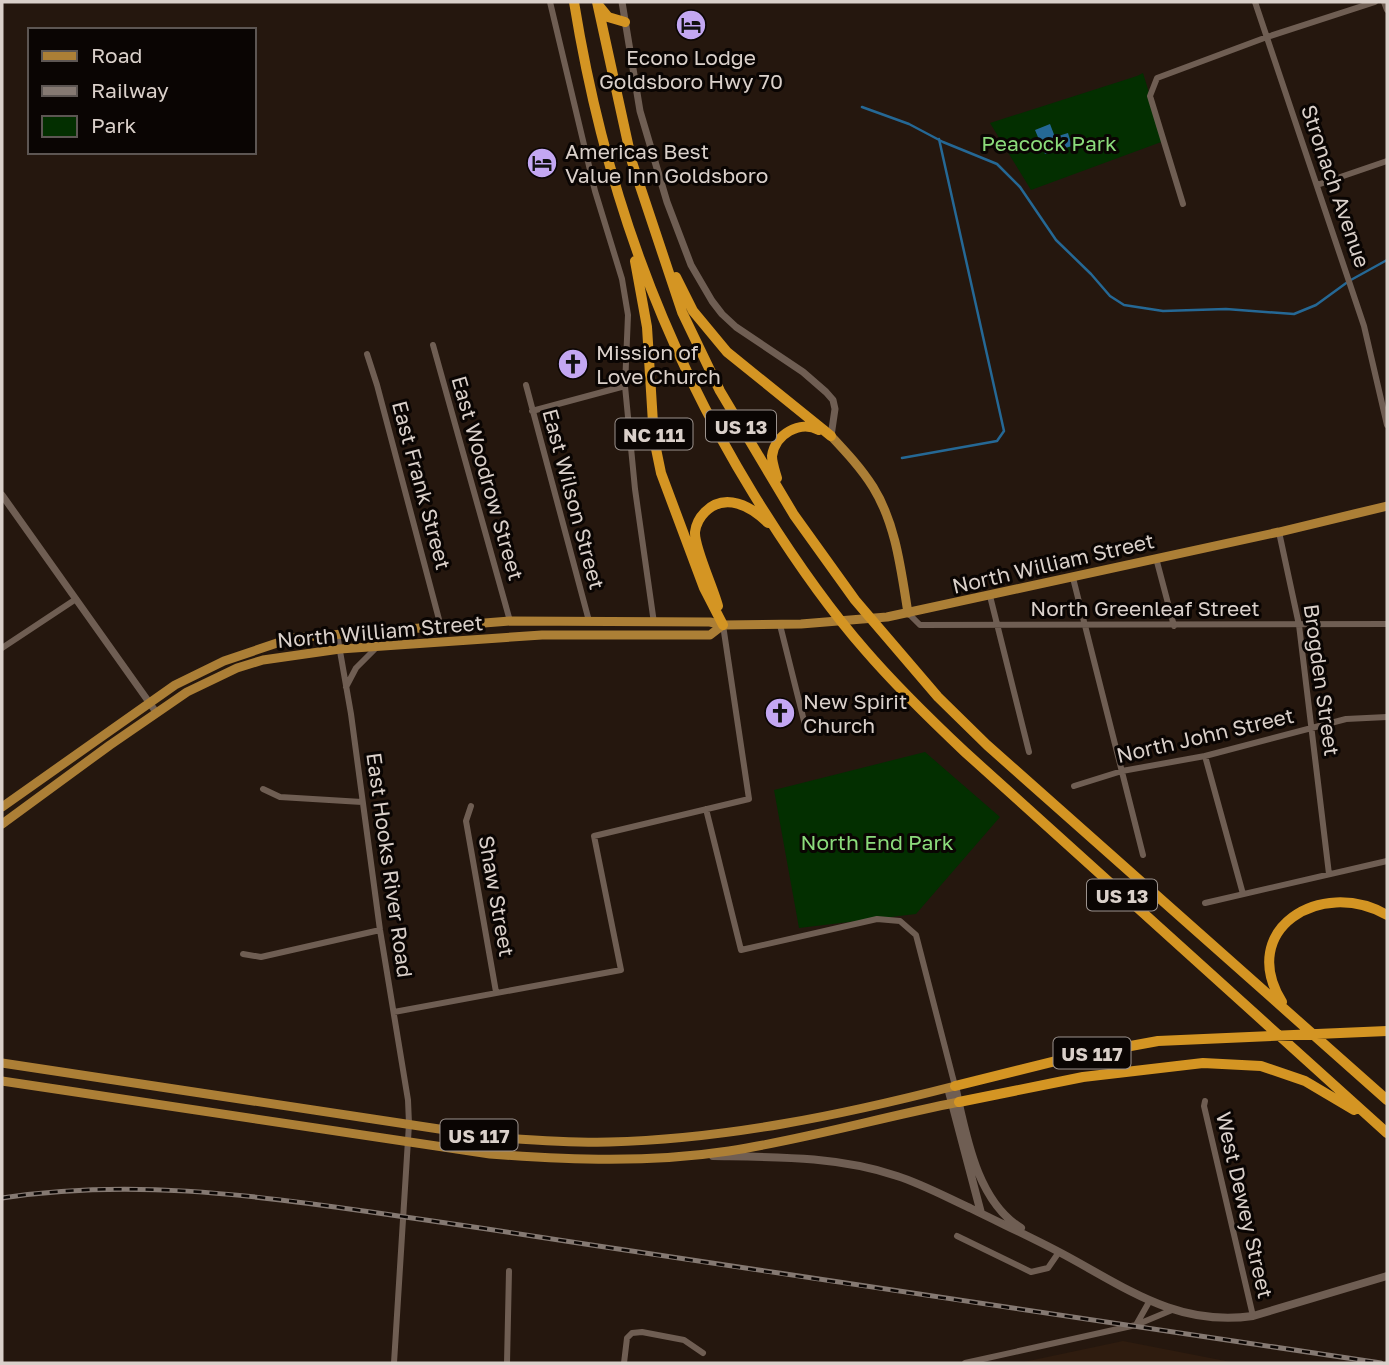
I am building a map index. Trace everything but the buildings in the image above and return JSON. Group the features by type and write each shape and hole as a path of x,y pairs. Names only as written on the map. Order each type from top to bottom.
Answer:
{"highway":[{"name":"US 13","path":"573,2 610,172 660,313 692,385 725,448 786,547 864,649 911,701 1387,1134"},
{"name":"US 13","path":"597,3 632,162 682,312 720,391 794,515 855,600 938,697 987,745 1387,1100"},
{"path":"597,3 608,17 625,22"},
{"path":"606,48 613,29 625,22"},
{"name":"NC 111","path":"629,231 647,327 654,439 661,473 704,588 723,625"},
{"path":"656,236 693,312 727,352 831,436"},
{"path":"794,515 774,468 772,458 778,441 794,428 805,426 814,427 831,436"},
{"path":"723,625 712,584 696,542 697,523 703,514 720,502 738,503 766,521 786,547"},
{"path":"1298,1021 1276,991 1270,969 1275,941 1286,923 1314,905 1338,901 1353,902 1387,915"},
{"name":"US 117","path":"952,1087 1076,1056 1158,1041 1387,1031"},
{"name":"US 117","path":"955,1102 1083,1077 1160,1067 1203,1063 1261,1066 1305,1081 1387,1134"}],"main road":[{"path":"831,436 856,463 883,507 898,555 908,613"},
{"name":"North William Street","path":"3,804 149,702 201,670 292,638 397,632 510,621 780,625 887,617 1073,578 1387,506"},
{"name":"North William Street","path":"2,824 187,692 237,668 263,660 340,649 542,635 710,635 723,625"},
{"path":"2,815 7,810 3,804"},
{"name":"US 117","path":"2,1063 492,1137 571,1142 680,1138 736,1132 952,1087"},
{"name":"US 117","path":"2,1082 490,1154 570,1159 641,1159 765,1145 955,1102"},
{"path":"952,1087 979,1209 984,1215"},
{"path":"955,1102 980,1176 996,1204 1013,1223 1059,1252"},
{"path":"570,1159 571,1142"},
{"path":"678,1156 766,1157 840,1163 898,1176 1059,1252 1149,1302 1171,1310 1208,1317 1253,1316 1387,1276"}],"street":[{"path":"550,2 595,191 622,279 628,315 625,386 635,489 654,623"},
{"path":"622,2 640,111 667,201 691,265 722,314 736,327 803,372 833,400 835,409 831,436"},
{"name":"Stronach Avenue","path":"1255,2 1364,326 1387,425"},
{"path":"1183,204 1150,96 1157,78 1266,37 1375,2"},
{"path":"1384,2 1387,10"},
{"path":"1317,185 1387,162"},
{"name":"East Woodrow Street","path":"433,345 510,621"},
{"name":"East Frank Street","path":"367,354 441,627"},
{"name":"East Wilson Street","path":"526,385 589,621"},
{"path":"532,411 625,386"},
{"path":"2,495 156,712"},
{"name":"Brogden Street","path":"1279,532 1299,625 1329,874"},
{"path":"1156,558 1174,626"},
{"path":"1073,578 1143,855"},
{"path":"990,596 1029,752"},
{"path":"2,648 76,599"},
{"name":"North Greenleaf Street","path":"908,613 920,625 1387,624"},
{"path":"394,1012 621,970 594,836 749,799 723,625"},
{"path":"780,625 806,729"},
{"name":"East Hooks River Road","path":"337,634 408,1100 409,1124 394,1363"},
{"path":"346,687 356,668 378,646"},
{"name":"North John Street","path":"1074,786 1122,772 1205,756 1346,719 1387,717"},
{"path":"1205,756 1243,894"},
{"path":"263,789 280,797 362,802"},
{"name":"Shaw Street","path":"471,806 467,821 496,992"},
{"path":"706,809 741,950 877,919 900,920 916,936 948,1060 952,1087"},
{"path":"1205,903 1387,861"},
{"path":"243,954 261,957 380,930"},
{"name":"West Dewey Street","path":"1205,1101 1253,1316"},
{"path":"957,1236 1031,1272 1048,1268 1059,1252"},
{"path":"507,1363 509,1271"},
{"path":"1136,1325 1149,1302"},
{"path":"965,1363 1136,1325 1171,1310"},
{"path":"624,1363 627,1338 632,1333 642,1332 684,1340 703,1353"}],"shaded area":[{"path":"1123,1341 1236,1363 1019,1363"}],"green space":[{"name":"Peacock Park","path":"1143,73 1164,141 1031,190 990,123"},
{"name":"North End Park","path":"925,752 1000,817 916,914 799,928 774,790"}],"water":[{"path":"1050,124 1055,137 1068,133 1072,146 1045,154 1035,130"}],"waterway":[{"path":"862,107 909,124 943,142 997,164 1020,187 1056,240 1110,296 1124,305 1163,311 1226,309 1294,314 1316,305 1349,281 1387,260"},
{"path":"902,458 997,441 1004,431 939,139"}],"railway":[{"path":"2,1198 48,1192 141,1189 279,1200 1381,1363"}],"place":[{"name":"Econo Lodge Goldsboro Hwy 70","path":"691,25"},
{"name":"Americas Best Value Inn Goldsboro","path":"542,163"},
{"name":"Mission of Love Church","path":"573,364"},
{"name":"New Spirit Church","path":"780,713"}]}
